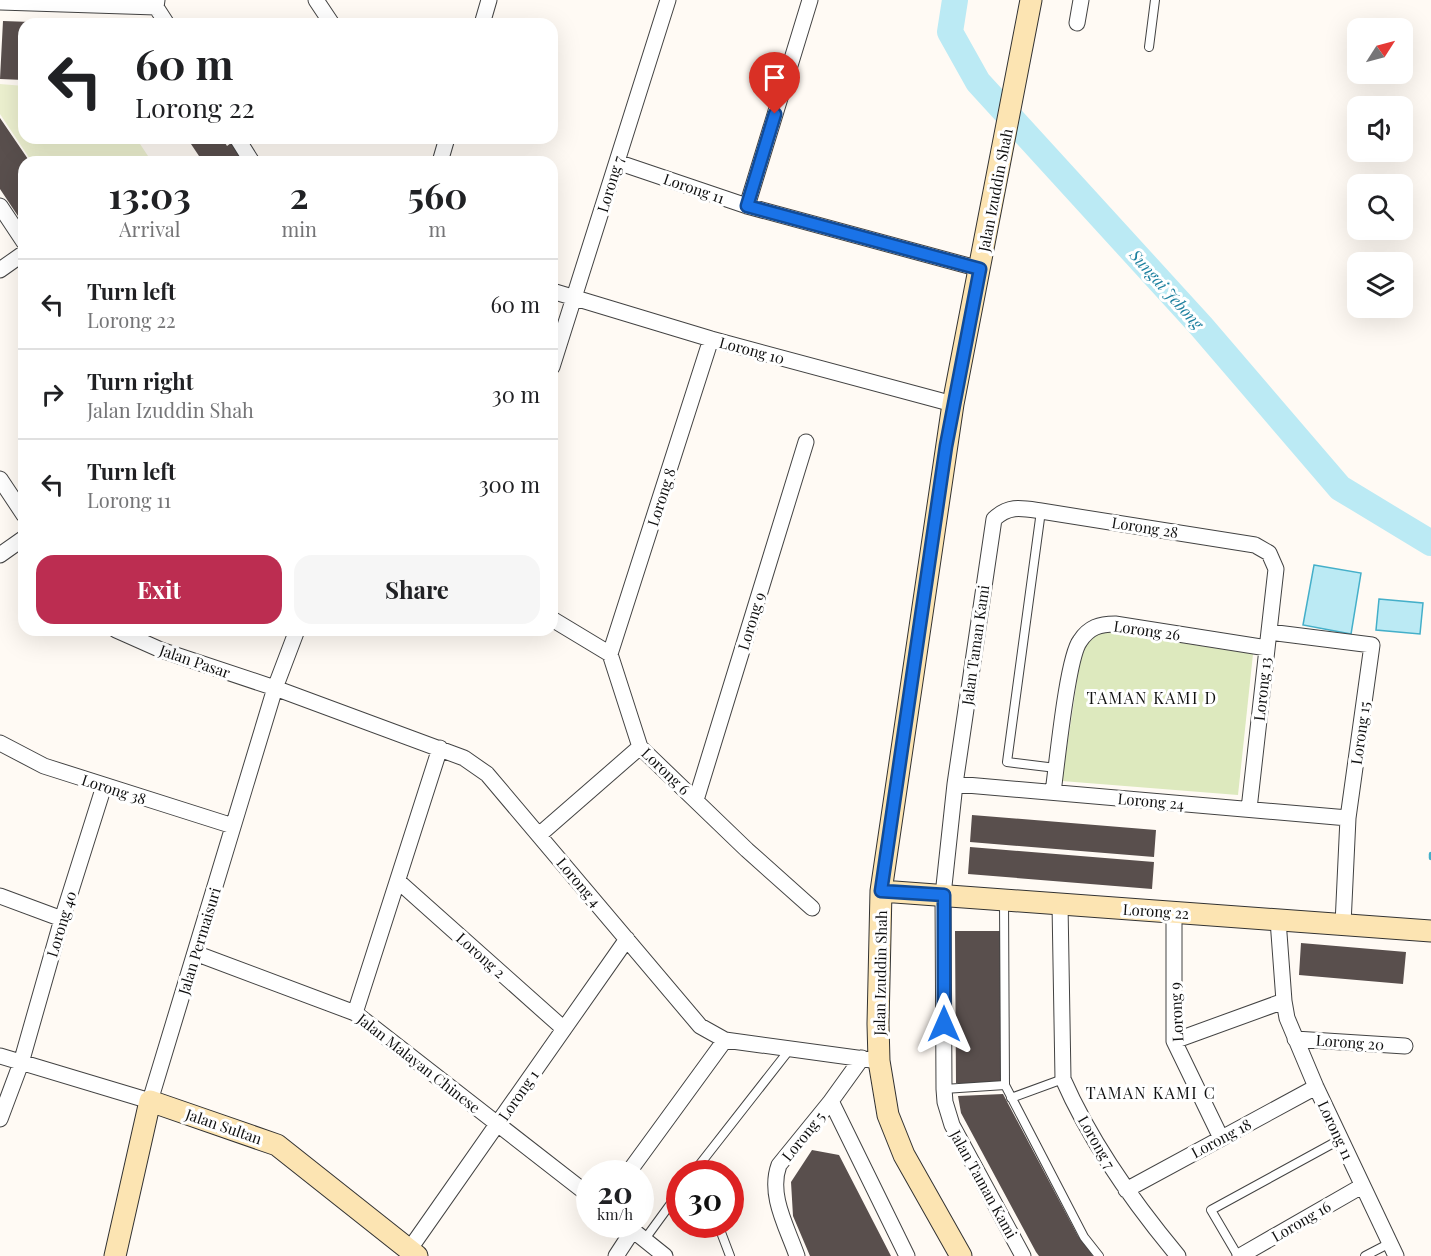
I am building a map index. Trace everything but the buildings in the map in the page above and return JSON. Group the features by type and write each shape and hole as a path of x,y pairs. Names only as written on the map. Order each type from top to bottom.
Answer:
{"main road":[{"name":"Jalan Izuddin Shah","path":"961,1256 904,1155 870,1060 878,1024 881,891 953,404 1031,0"},
{"name":"Lorong 22","path":"881,891 1423,930"},
{"name":"Jalan Sultan","path":"150,1101 277,1145 413,1253"},
{"name":"Jalan Permaisuri","path":"115,1256 150,1101"}],"street":[{"path":"316,0 328,18"},
{"path":"484,18 489,0"},
{"name":"Lorong 7","path":"558,350 576,299 668,0"},
{"path":"747,206 810,0"},
{"path":"1077,23 1081,0"},
{"path":"0,2 157,3 164,18"},
{"name":"Lorong 11","path":"617,162 747,206 980,269"},
{"path":"0,206 18,233"},
{"path":"0,270 18,257"},
{"name":"Lorong 10","path":"558,293 711,339 953,404"},
{"name":"Lorong 8","path":"610,654 711,339"},
{"name":"Lorong 9","path":"696,800 806,442"},
{"path":"0,479 18,506"},
{"name":"Lorong 28","path":"1003,511 1013,507 1255,545 1269,553 1276,569"},
{"name":"Jalan Taman Kami","path":"955,784 994,519 1003,511"},
{"path":"0,555 18,542"},
{"name":"Lorong 13","path":"1249,809 1276,569"},
{"path":"558,623 610,654"},
{"name":"Lorong 26","path":"1053,792 1072,665 1078,643 1088,631 1100,624 1115,624 1268,640"},
{"name":"Jalan Permaisuri","path":"150,1101 275,688 295,636"},
{"name":"Jalan Pasar","path":"149,637 275,688"},
{"name":"Lorong 15","path":"1268,640 1372,645 1348,818 1343,924"},
{"name":"Lorong 6","path":"610,654 640,747 747,850 812,908"},
{"name":"Lorong 4","path":"275,688 440,748 464,758 487,774 700,1026 725,1040 870,1060"},
{"name":"Lorong 38","path":"0,743 44,766 233,826"},
{"path":"539,835 640,747"},
{"path":"355,1013 440,748"},
{"path":"925,894 955,784"},
{"name":"Lorong 24","path":"955,784 1348,818"},
{"name":"Lorong 40","path":"0,1119 21,1063 62,919 104,786"},
{"name":"Lorong 2","path":"398,881 564,1029"},
{"name":"Jalan Taman Kami","path":"925,894 945,1102 952,1125 1023,1256"},
{"path":"0,896 62,919"},
{"name":"Lorong 7","path":"1060,904 1063,1079 1070,1096 1126,1190 1178,1256"},
{"name":"Lorong 9","path":"1173,912 1174,1041 1221,1138"},
{"name":"Lorong 11","path":"1278,920 1284,1002 1294,1039 1393,1249"},
{"name":"Lorong 1","path":"413,1253 498,1124 627,939"},
{"name":"Jalan Malayan Chinese","path":"195,953 355,1013 576,1185"},
{"path":"1174,1041 1284,1002"},
{"name":"Lorong 20","path":"1294,1039 1405,1046"},
{"path":"637,1160 725,1040"},
{"name":"Jalan Sultan","path":"0,1056 150,1101"},
{"name":"Lorong 5","path":"798,1256 774,1191 774,1178 779,1165 831,1101 870,1060"},
{"name":"Lorong 18","path":"1126,1190 1317,1087"},
{"path":"831,1101 907,1256"},
{"name":"Lorong 16","path":"1239,1256 1362,1186"},
{"path":"616,1256 629,1238"},
{"path":"643,1238 665,1256"}],"lane":[{"path":"1149,47 1155,0"},
{"path":"1041,511 1007,762 1056,768"},
{"path":"1004,900 1005,1085 1084,1237 1099,1256"},
{"path":"703,1160 790,1049"},
{"path":"1011,1098 1063,1079"},
{"path":"944,1089 1005,1085"},
{"path":"1239,1256 1211,1210 1341,1139"},
{"path":"654,1214 666,1203"},
{"path":"723,1238 730,1256"},
{"path":"1365,1256 1393,1249"}],"green space":[{"path":"0,84 18,86 18,141 0,114"},
{"path":"20,144 140,144 148,156 28,156"},
{"path":"1104,631 1253,654 1238,795 1062,781 1082,647 1092,637"}],"water":[{"path":"1314,565 1361,573 1351,634 1303,625"},
{"path":"1379,599 1423,603 1420,634 1376,630"}],"waterway":[{"name":"Sungai Jebong","path":"955,0 950,32 978,82 1201,326 1340,488 1431,543"}],"district":[{"name":"TAMAN KAMI D","path":"1152,697"},
{"name":"TAMAN KAMI C","path":"1151,1092"}],"route":[{"path":"775,114 747,206 980,269 946,446 881,891 944,895 944,1024"}]}
